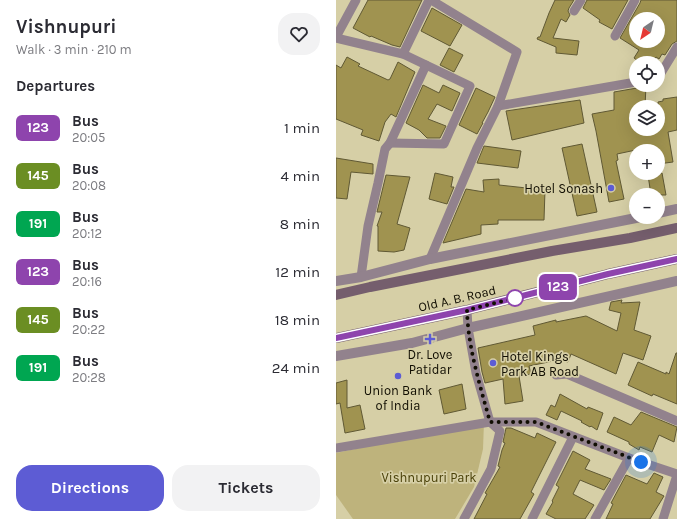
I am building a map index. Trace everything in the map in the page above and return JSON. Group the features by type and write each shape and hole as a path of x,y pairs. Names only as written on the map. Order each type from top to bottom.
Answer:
{"main road":[{"name":"Old A. B. Road","path":"336,295 552,250 630,238 677,228"},
{"name":"Old A. B. Road","path":"336,338 467,310 608,274 677,259"}],"street":[{"path":"356,0 336,38 403,54 470,86 444,144 390,143"},
{"path":"403,54 430,0 517,52 498,106 477,148 430,259"},
{"path":"574,11 581,0"},
{"path":"615,36 635,0"},
{"path":"665,67 677,47"},
{"path":"361,276 368,226 385,149 390,143 426,65"},
{"path":"498,106 629,83"},
{"path":"665,212 677,209"},
{"path":"336,281 430,259 629,219"},
{"path":"336,356 412,343 468,328 677,281"},
{"path":"464,519 492,469 500,431 490,422 476,373 468,328 467,310"},
{"path":"556,375 567,374 677,421"},
{"path":"336,448 490,422 536,422 629,458 677,474 663,519"},
{"path":"533,519 573,437"},
{"path":"595,519 629,458"}],"green space":[{"name":"Vishnupuri Park","path":"484,422 483,449 474,487 455,519 353,519 336,495 336,453"}],"building":[{"path":"368,0 422,0 400,47 371,36 370,37 353,28"},
{"path":"555,0 574,0 568,11 570,15 566,22 561,19 553,38 579,41 577,55 556,53 556,47 537,39 540,37"},
{"path":"587,0 628,0 612,29 599,22 600,20 583,8"},
{"path":"641,0 677,0 677,41 672,44 665,55 635,56 639,50 636,48 665,48 665,12 635,12"},
{"path":"432,8 462,25 450,46 421,31"},
{"path":"629,22 629,44 620,38"},
{"path":"449,48 463,55 454,72 440,65"},
{"path":"347,57 360,64 358,66 388,80 390,79 398,62 415,72 396,117 391,114 385,122 379,141 361,135 363,130 336,119 336,65 341,68"},
{"path":"423,85 439,93 443,85 460,93 452,111 437,104 428,119 446,126 440,138 427,138 419,130 406,123"},
{"path":"476,88 495,97 477,134 459,125"},
{"path":"629,89 629,92 646,92 645,100 629,100 629,136 665,136 665,100 663,99 677,97 677,130 668,132 673,162 665,163 665,144 629,144 629,151 617,154 618,160 616,161 624,199 609,202 592,114 614,110 614,92"},
{"path":"580,100 584,123 512,140 506,111"},
{"path":"582,144 597,212 577,216 562,148"},
{"path":"484,146 521,151 518,168 477,163"},
{"path":"336,158 373,164 373,174 351,172 347,199 336,198"},
{"path":"435,173 453,177 451,187 454,187 447,204 429,199"},
{"path":"386,175 410,177 397,224 410,228 404,250 394,252 378,251 377,226 382,212 377,212"},
{"path":"499,179 499,185 545,190 544,220 498,220 498,224 481,225 481,234 443,243 466,189 484,192 483,180"},
{"path":"649,180 663,180 665,188 650,188"},
{"path":"622,300 621,303 640,302 634,330 651,336 643,360 623,353 616,374 571,354 568,362 558,360 529,366 531,374 519,376 523,401 505,404 503,379 485,383 478,348 535,335 533,326 556,320 556,322 586,316 617,331 621,313 609,310 611,302"},
{"path":"676,353 677,404 653,394 652,396 628,385 638,362 669,374"},
{"path":"347,380 347,408 360,405 365,429 345,433 340,403 336,404 336,383"},
{"path":"462,384 466,409 444,414 439,390"},
{"path":"560,394 587,409 588,407 603,413 597,430 561,411 557,420 546,415 551,405 555,407"},
{"path":"641,412 677,427 674,442 659,435 652,452 640,447 639,450 629,444 629,442 607,432 614,417 631,425"},
{"path":"506,428 511,428 535,438 537,433 556,442 531,492 534,494 520,519 474,519 487,494 485,493 500,467 498,466 505,443 503,442"},
{"path":"573,451 590,460 585,469 611,479 604,490 580,480 573,494 594,505 585,519 556,519 546,514 559,487 556,485"},
{"path":"654,473 663,477 656,492 664,496 650,519 606,519 613,504 611,503 626,475 647,484"}],"bus line":[{"name":"123","path":"336,338 467,310 608,274 677,259"}],"place":[{"name":"Hotel Sonash","path":"611,188"},
{"name":"Dr. Love Patidar","path":"430,339"},
{"name":"Hotel Kings Park AB Road","path":"493,363"},
{"name":"Union Bank of India","path":"398,376"}],"route":[{"path":"515,298 467,310 468,328 476,373 490,422 536,422 641,462"}]}
